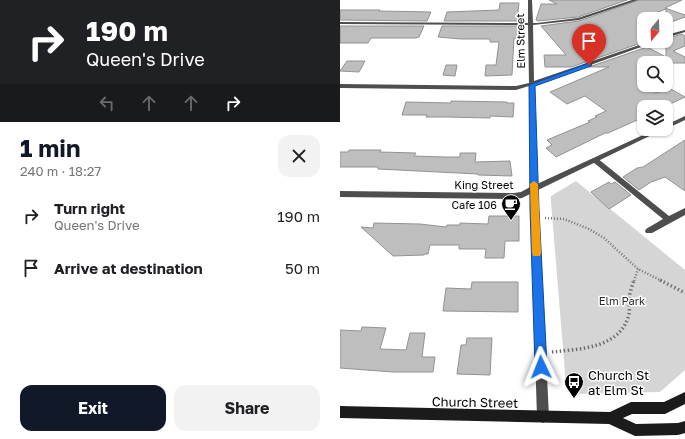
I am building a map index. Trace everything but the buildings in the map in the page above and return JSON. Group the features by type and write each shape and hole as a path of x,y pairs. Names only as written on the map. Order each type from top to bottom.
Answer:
{"street":[{"name":"Elm Street","path":"530,0 534,188 543,417"},
{"path":"340,23 531,25 579,19 636,0"},
{"path":"673,35 685,31"},
{"path":"340,86 516,88 532,85 637,48"},
{"path":"673,124 685,118"},
{"name":"King Street","path":"340,194 522,195 534,188 647,136"},
{"path":"595,160 669,220"},
{"path":"649,231 685,211"},
{"name":"Church Street","path":"610,418 631,408 665,408 685,398"},
{"name":"Church Street","path":"340,412 610,418 635,430 678,429 685,427"}],"path":[{"path":"535,218 564,219 589,229 604,238 638,269 685,293"},
{"path":"541,354 602,345 611,340 620,332 629,314 629,299 638,269"}],"green space":[{"name":"Elm Park","path":"576,181 685,270 685,370 660,392 573,394 566,385 551,196"}],"slow traffic":[{"path":"534,184 536,253"}],"place":[{"name":"Cafe 106","path":"511,221"},
{"name":"Church St at Elm St","path":"574,399"}],"route":[{"path":"541,367 532,85 589,65"}]}
